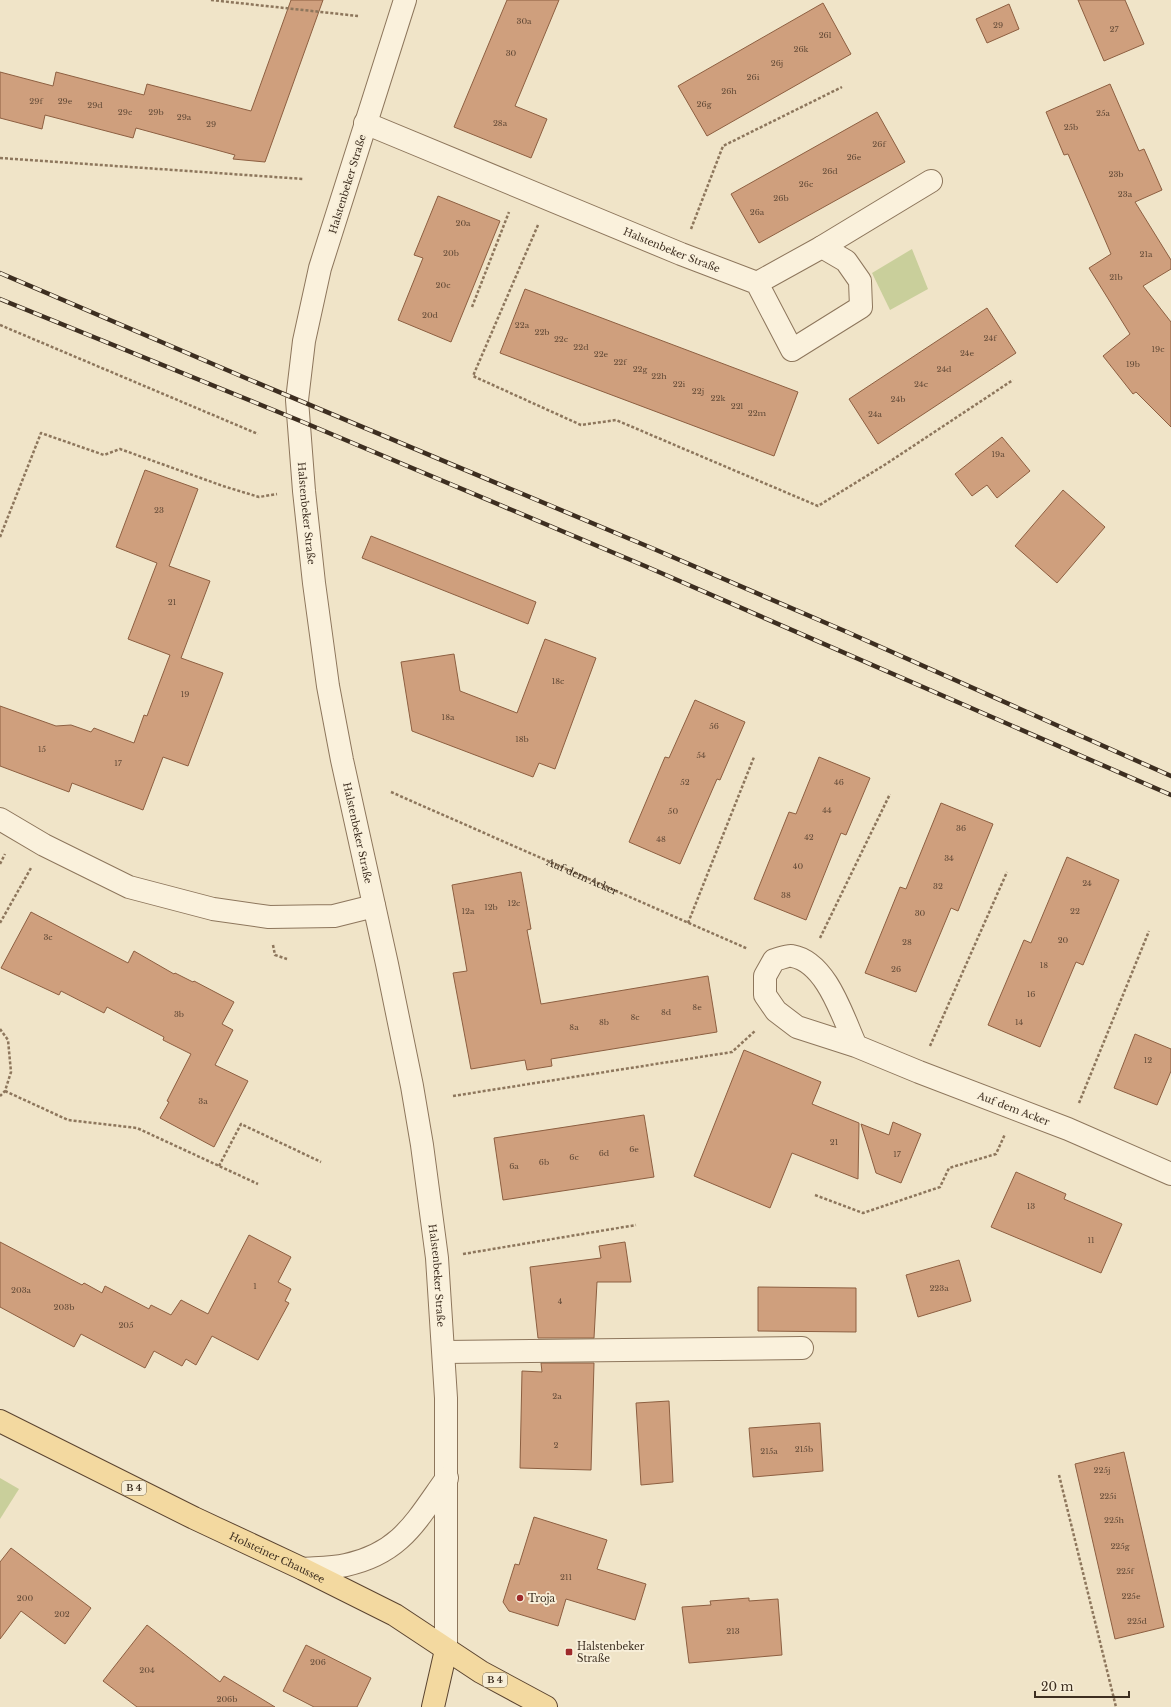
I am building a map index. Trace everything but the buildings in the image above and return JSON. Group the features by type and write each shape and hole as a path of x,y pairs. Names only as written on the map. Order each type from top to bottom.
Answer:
{"main road":[{"name":"Holsteiner Chaussee","path":"0,1420 194,1518 303,1569 395,1615 481,1672 546,1707"},
{"path":"434,1707 446,1650"}],"street":[{"name":"Halstenbeker Straße","path":"405,0 320,268 304,341 297,400 304,491 314,583 328,686 342,760 412,1086 422,1145 437,1258 444,1352 447,1478 446,1650"},
{"name":"Halstenbeker Straße","path":"365,123 402,137 519,188 549,198 681,254 757,283"},
{"path":"822,247 846,261 860,281 861,307 792,350 757,283 822,247 931,181"},
{"path":"0,819 44,845 129,887 214,909 269,917 334,916 374,906"},
{"path":"774,960 791,956 808,962 822,976 838,1006 856,1046"},
{"name":"Auf dem Acker","path":"774,960 765,976 765,995 776,1011 797,1027 856,1046 919,1072 1068,1129 1171,1174"},
{"path":"444,1352 802,1348"},
{"path":"303,1569 344,1566 366,1560 391,1547 412,1527 447,1478"}],"path":[{"path":"210,0 358,16"},
{"path":"681,254 723,146 842,87"},
{"path":"0,158 304,179"},
{"path":"472,307 519,188"},
{"path":"549,198 473,376 581,425 616,420 818,506 886,464 1013,380"},
{"path":"0,325 258,434"},
{"path":"0,537 42,433 104,455 120,449 223,486 259,496 304,491"},
{"path":"688,923 754,757"},
{"name":"Auf dem Acker","path":"391,792 774,960"},
{"path":"808,962 890,794"},
{"path":"0,924 44,845"},
{"path":"919,1072 1007,872"},
{"path":"1068,1129 1148,931"},
{"path":"453,1096 732,1052 776,1011"},
{"path":"0,1029 8,1040 11,1072 5,1091 0,1096"},
{"path":"5,1091 68,1120 137,1128 258,1184"},
{"path":"815,1195 863,1213 940,1186 949,1168 996,1154 1015,1109"},
{"path":"219,1166 241,1124 322,1162"},
{"path":"437,1258 636,1225"},
{"path":"1059,1475 1116,1707"}],"green space":[{"path":"912,249 928,289 890,310 872,273"},
{"path":"0,1478 19,1489 0,1519"}],"railway":[{"path":"0,273 248,379 654,549 847,632 1171,776"},
{"path":"0,299 298,420 645,566 1171,795"}],"place":[{"name":"Troja","path":"520,1598"},
{"name":"Halstenbeker Straße","path":"569,1652"}]}
